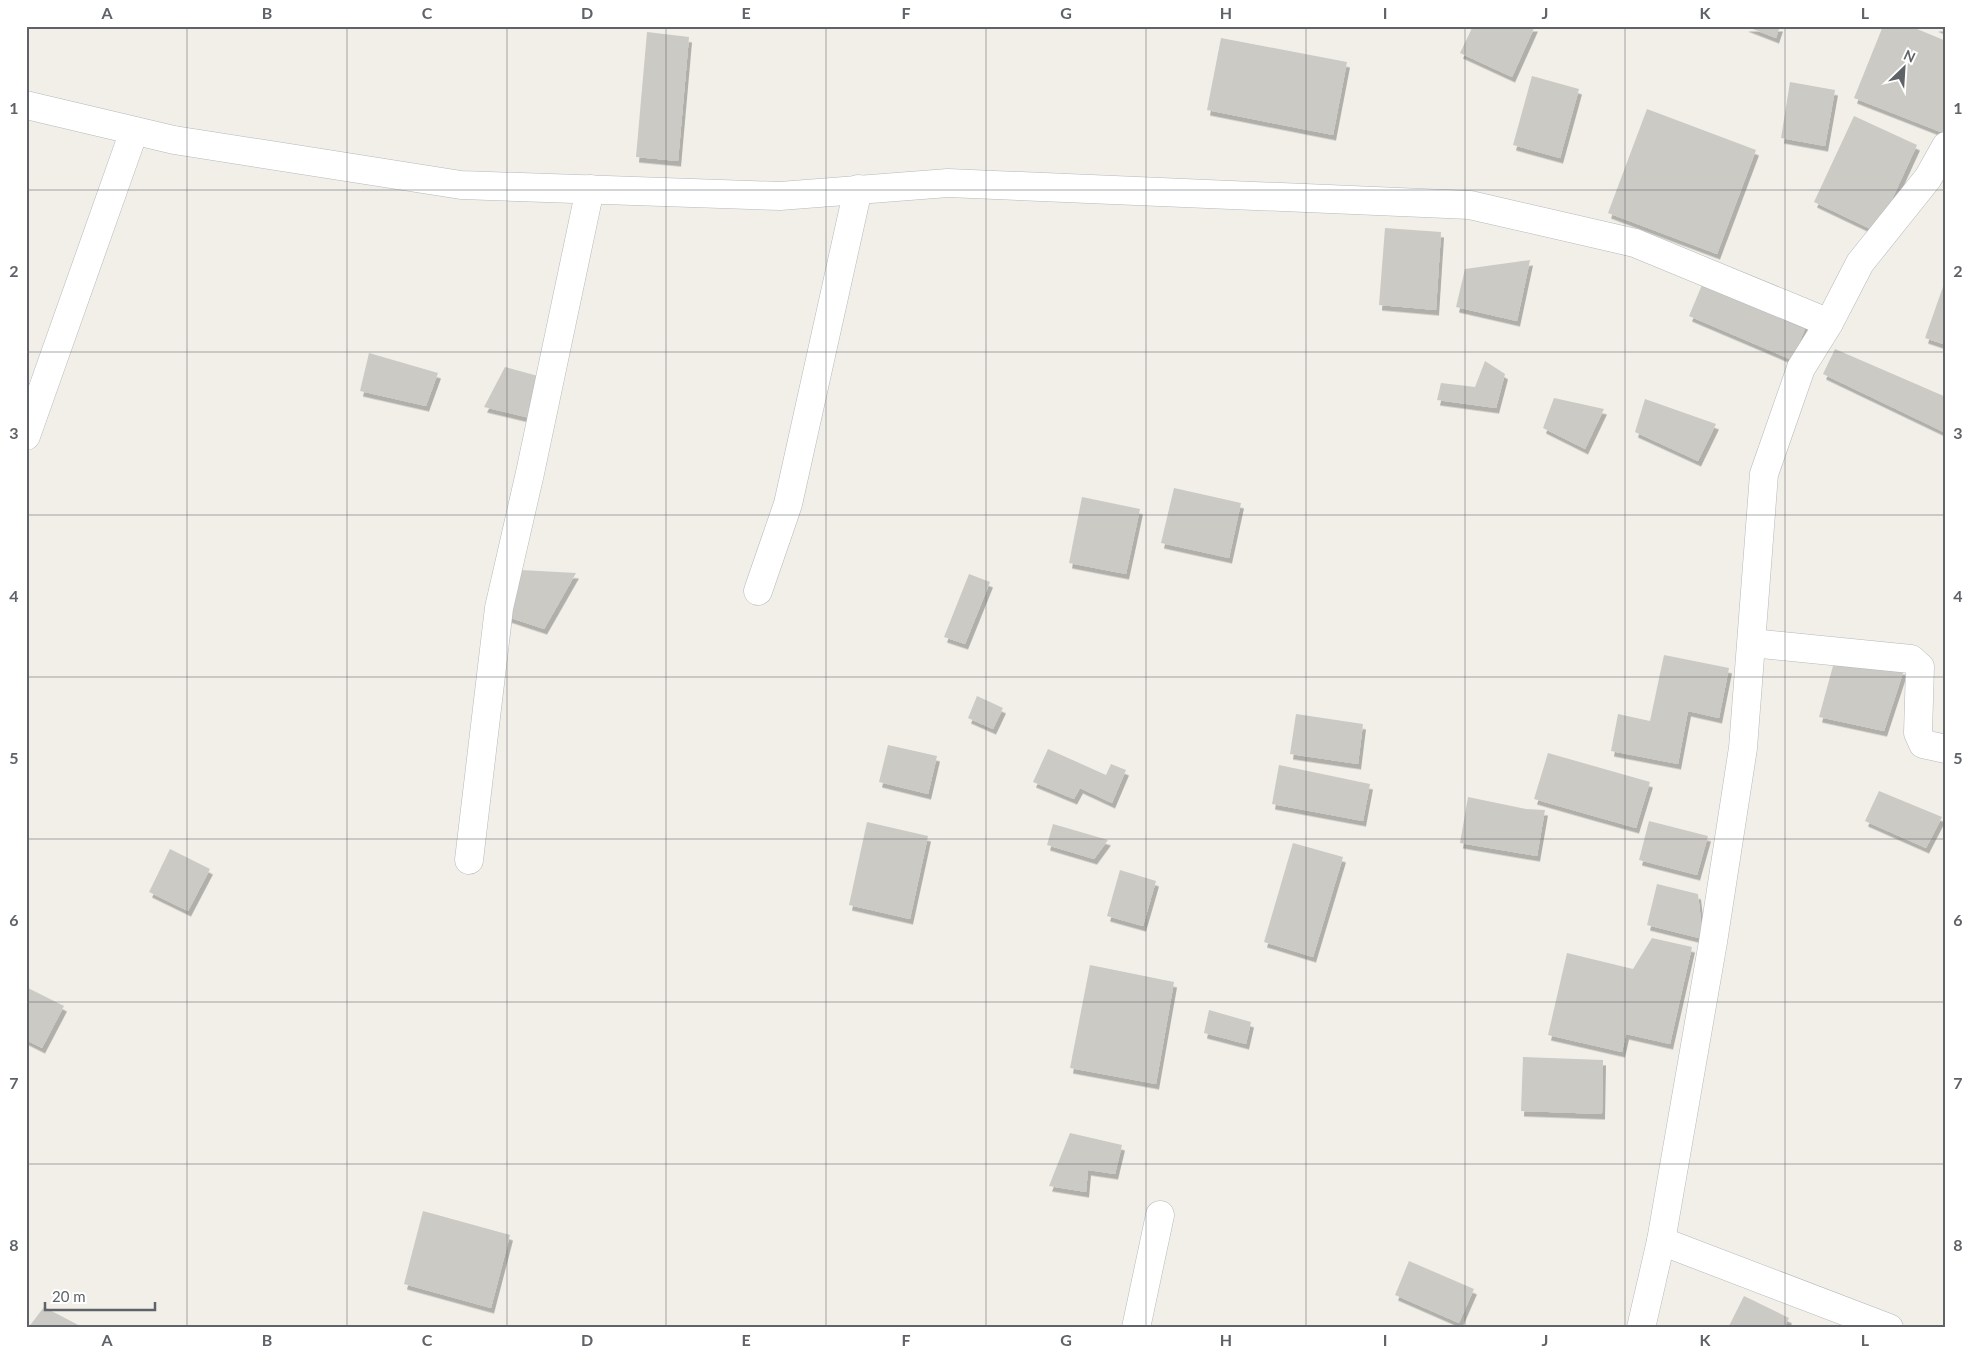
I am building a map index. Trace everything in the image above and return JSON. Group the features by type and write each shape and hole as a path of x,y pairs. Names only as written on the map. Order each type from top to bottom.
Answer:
{"street":[{"path":"26,105 174,140 461,186 780,196 948,183 1470,205 1635,243 1829,323"},
{"path":"26,436 134,131"},
{"path":"1641,1328 1661,1241 1713,942 1743,748 1764,474 1801,368 1829,323 1860,263 1928,178 1946,146"},
{"path":"469,860 499,608 530,473 590,189"},
{"path":"758,591 788,504 858,190"},
{"path":"1752,642 1912,659 1920,667 1918,733 1923,744 1946,749"},
{"path":"1136,1328 1160,1215"},
{"path":"1661,1241 1889,1328"}],"building":[{"path":"1473,26 1535,26 1512,77 1460,53"},
{"path":"1745,26 1780,26 1776,38"},
{"path":"1883,26 1910,26 1946,41 1946,134 1854,98"},
{"path":"1935,26 1946,26 1946,31"},
{"path":"647,32 689,37 678,161 636,157"},
{"path":"1221,38 1347,62 1333,135 1207,110"},
{"path":"1532,76 1579,89 1560,158 1513,145"},
{"path":"1790,82 1835,90 1825,146 1781,138"},
{"path":"1647,109 1756,150 1717,254 1608,213"},
{"path":"1854,116 1917,145 1877,232 1814,202"},
{"path":"1385,228 1441,232 1436,310 1379,305"},
{"path":"1530,260 1517,321 1456,307 1465,269"},
{"path":"1704,280 1807,324 1792,360 1689,316"},
{"path":"1946,281 1946,345 1925,338"},
{"path":"1835,349 1946,397 1946,433 1823,374"},
{"path":"369,353 438,373 426,406 360,391"},
{"path":"1485,361 1505,374 1496,408 1437,400 1441,383 1475,387"},
{"path":"505,367 538,376 534,419 484,407"},
{"path":"1554,398 1604,409 1585,449 1543,428"},
{"path":"1645,399 1716,424 1698,461 1635,432"},
{"path":"1174,488 1241,503 1229,558 1161,543"},
{"path":"1082,497 1140,509 1126,574 1069,563"},
{"path":"521,570 576,573 544,629 502,615"},
{"path":"969,574 990,582 965,644 944,637"},
{"path":"1664,655 1729,668 1719,718 1688,711 1678,764 1611,751 1618,714 1650,721"},
{"path":"1836,655 1904,670 1884,731 1819,717"},
{"path":"977,696 1003,708 993,729 968,718"},
{"path":"1296,714 1363,724 1358,764 1290,754"},
{"path":"888,745 937,756 928,794 879,782"},
{"path":"1048,749 1106,775 1111,764 1126,770 1112,803 1080,788 1074,799 1033,782"},
{"path":"1548,753 1650,782 1636,828 1534,799"},
{"path":"1279,765 1370,784 1363,821 1272,804"},
{"path":"1879,791 1942,817 1926,848 1865,821"},
{"path":"1468,797 1526,809 1545,810 1537,856 1460,843"},
{"path":"1649,821 1708,836 1697,875 1639,860"},
{"path":"867,822 928,836 910,919 849,905"},
{"path":"1053,824 1108,840 1094,859 1047,845"},
{"path":"1293,843 1343,857 1313,957 1264,942"},
{"path":"170,849 210,869 188,911 149,892"},
{"path":"1120,870 1156,881 1143,926 1107,916"},
{"path":"1657,884 1698,894 1703,939 1647,925"},
{"path":"1652,938 1692,947 1670,1044 1626,1034 1622,1052 1548,1035 1567,953 1633,969"},
{"path":"1090,965 1174,982 1156,1084 1070,1068"},
{"path":"26,987 64,1006 42,1048 26,1040"},
{"path":"1209,1010 1251,1022 1246,1044 1204,1033"},
{"path":"1523,1057 1603,1060 1602,1114 1521,1111"},
{"path":"1070,1133 1122,1145 1115,1174 1088,1170 1086,1192 1049,1186"},
{"path":"423,1211 510,1235 491,1308 404,1284"},
{"path":"1409,1261 1474,1289 1459,1323 1395,1295"},
{"path":"1744,1296 1789,1318 1784,1328 1728,1328"},
{"path":"44,1307 84,1328 28,1328"}]}
